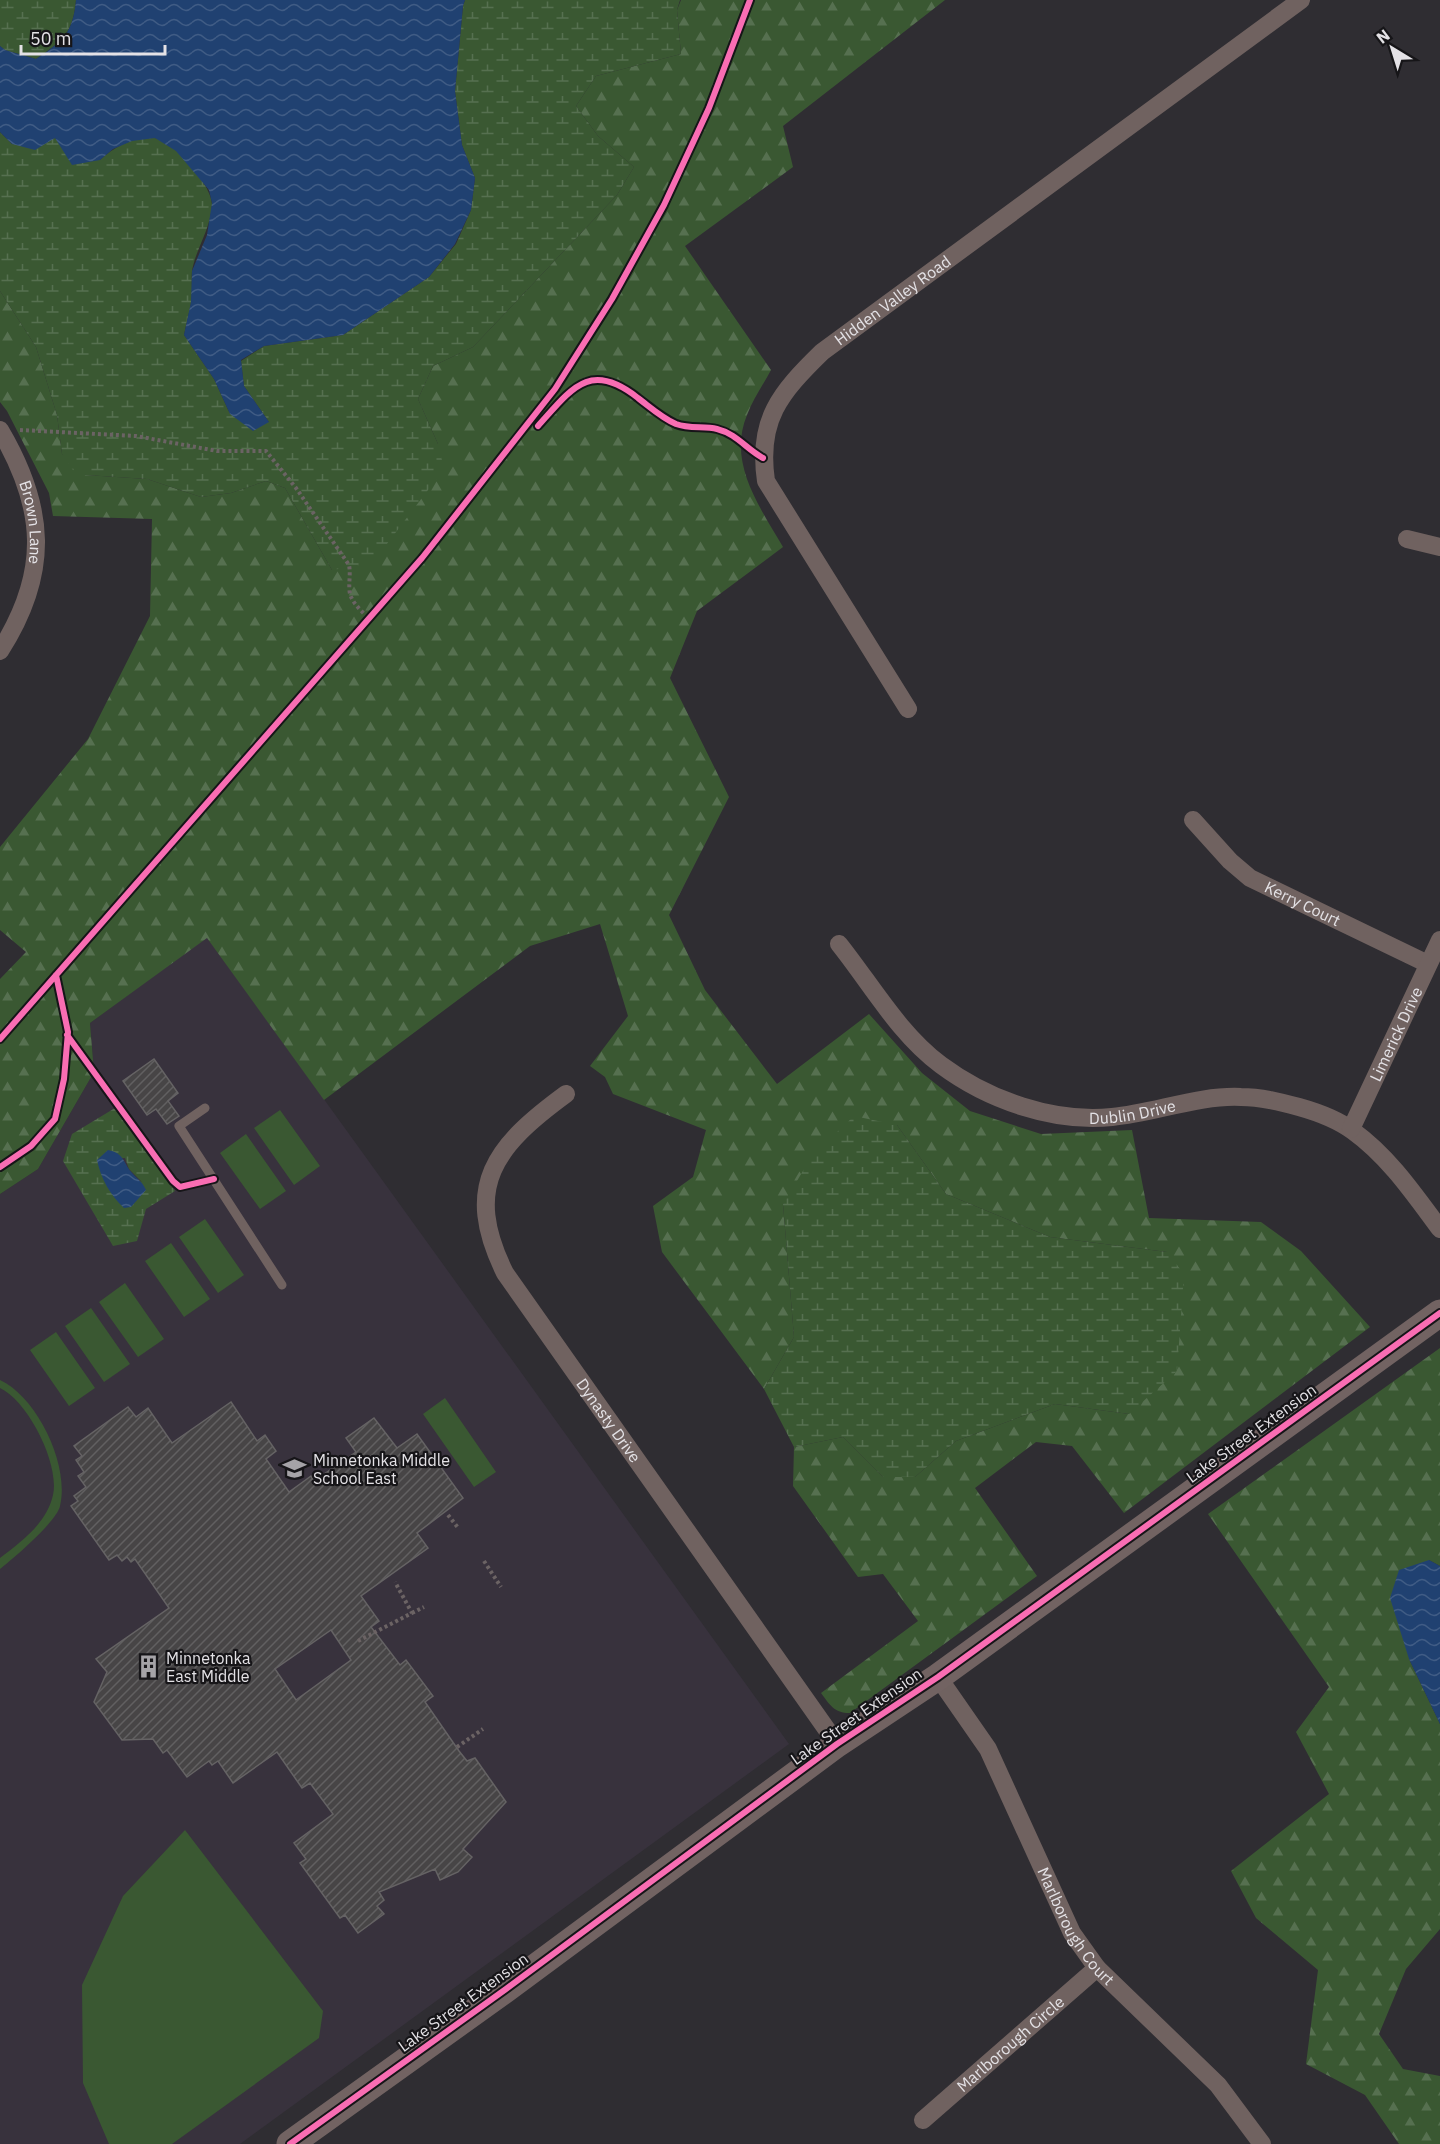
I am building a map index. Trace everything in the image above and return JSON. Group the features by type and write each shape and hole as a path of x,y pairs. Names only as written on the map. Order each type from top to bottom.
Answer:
{"street":[{"name":"Hidden Valley Road","path":"908,709 766,481 763,458 766,429 774,407 801,372 822,352 1300,0"},
{"name":"Brown Lane","path":"0,430 26,478 37,539 29,594 0,651"},
{"path":"1407,539 1440,547"},
{"name":"Kerry Court","path":"1193,820 1230,861 1250,878 1428,964"},
{"name":"Limerick Drive","path":"1351,1130 1440,940"},
{"name":"Dublin Drive","path":"839,944 891,1012 940,1064 1003,1100 1073,1117 1109,1118 1145,1113 1203,1100 1240,1096 1276,1100 1312,1110 1351,1130 1376,1149 1402,1177 1440,1229"},
{"name":"Dynasty Drive","path":"566,1094 529,1122 498,1156 486,1201 486,1223 492,1246 505,1273 837,1744"},
{"name":"Lake Street Extension","path":"290,2144 506,1989 837,1744 938,1677 1440,1313"},
{"name":"Marlborough Court","path":"938,1677 988,1749 1072,1933 1097,1968 1218,2085 1262,2144"},
{"name":"Marlborough Circle","path":"923,2120 1097,1968"}],"lane":[{"path":"205,1108 178,1126 282,1285"}],"path":[{"path":"0,430 136,436 217,451 266,451 296,488 349,565 350,593 353,602 368,618"},
{"path":"360,627 375,610"},
{"path":"448,1515 459,1529"},
{"path":"484,1562 501,1587"},
{"path":"395,1582 412,1613"},
{"path":"358,1641 424,1607"},
{"path":"457,1747 483,1729"}],"shaded area":[{"name":"Minnetonka Middle School East","path":"207,937 789,1744 240,2144 0,2144 0,1194 38,1169 94,1072 90,1023"}],"green space":[{"path":"0,0 76,0 72,21 65,36 36,59 5,50 0,46"},
{"path":"465,0 680,0 677,10 681,54 596,76 576,106 598,136 634,167 617,195 473,347 433,366 418,399 438,444 444,469 377,557 363,565 332,570 285,488 266,481 231,493 201,497 147,479 86,475 73,470 62,454 57,415 36,347 0,291 0,132 12,144 55,138 100,160 125,143 154,138 171,147 191,165 206,187 212,205 209,223 192,271 192,299 184,335 214,379 230,414 269,422 244,386 241,361 264,346 343,335 429,277 456,244 471,210 475,178 462,145 455,91"},
{"path":"681,0 945,0 783,126 793,167 685,246 771,370 747,415 742,433 741,450 749,484 783,547 697,611 670,678 729,797 669,915 705,990 777,1084 869,1014 922,1073 970,1111 1041,1134 1132,1130 1149,1218 1261,1222 1301,1251 1370,1327 1124,1513 1072,1446 1036,1442 975,1488 1037,1576 850,1713 836,1710 821,1693 918,1621 883,1574 858,1577 793,1486 794,1447 843,1437 883,1477 915,1477 956,1441 1055,1404 1129,1414 1167,1252 1050,1237 946,1194 897,1125 783,1204 794,1337 764,1389 662,1252 653,1206 693,1177 706,1130 613,1094 605,1077 590,1066 628,1016 600,924 530,946 324,1100 207,938 90,1023 94,1072 38,1169 0,1194 0,979 26,952 0,930 0,847 88,739 150,616 152,519 53,516 49,493 7,411 0,402 0,291 36,347 57,415 62,454 86,475 147,479 201,497 231,493 266,481 285,488 332,570 438,444 418,399 433,366 473,347 617,195 634,167 598,136 576,106 596,76 681,54 677,10"},
{"path":"115,1108 175,1191 146,1209 137,1241 113,1246 63,1161 72,1134","holes":["125,1158 129,1169 142,1182 97,1160"]},
{"path":"280,1110 320,1166 294,1185 254,1128"},
{"path":"854,1116 897,1125 946,1194 1050,1237 1167,1252 1184,1274 1177,1371 1129,1414 1055,1404 956,1441 915,1477 883,1477 843,1437 794,1447 764,1389 794,1337 783,1204 812,1156"},
{"path":"246,1134 286,1191 260,1209 220,1153"},
{"path":"205,1219 244,1275 218,1293 179,1237"},
{"path":"171,1243 210,1299 184,1317 145,1261"},
{"path":"125,1283 164,1339 138,1357 99,1302"},
{"path":"91,1308 130,1364 104,1382 65,1326"},
{"path":"56,1332 95,1388 69,1406 30,1350"},
{"path":"1440,1348 1440,1566 1429,1560 1409,1659 1440,1724 1440,1929 1406,1969 1379,2034 1403,2069 1440,2076 1440,2144 1399,2144 1365,2095 1306,2064 1318,1970 1256,1918 1231,1871 1329,1794 1296,1732 1329,1687 1208,1514"},
{"path":"0,1380 26,1401 48,1434 60,1471 62,1490 60,1506 51,1521 0,1569 0,1558 32,1531 45,1514 53,1495 54,1482 52,1467 40,1435 21,1406 11,1395 0,1388"},
{"path":"445,1398 496,1472 474,1487 423,1414"},
{"path":"185,1830 323,2011 319,2038 172,2144 109,2144 83,2083 82,1985 123,1896"}],"water":[{"path":"76,0 465,0 455,91 462,145 475,178 471,210 455,244 429,277 343,335 264,346 241,360 244,386 269,422 253,431 230,414 214,379 184,335 191,302 192,271 207,235 212,203 209,190 176,151 155,138 132,141 113,149 100,160 72,165 55,138 35,150 12,144 0,132 0,46 5,50 36,59 65,35 72,21"},
{"path":"108,1150 121,1156 146,1190 131,1207 124,1208 119,1203 110,1192 101,1174 97,1160"},
{"path":"1429,1560 1440,1566 1440,1724 1409,1659 1390,1598 1399,1570"}],"building":[{"path":"154,1059 178,1093 168,1101 179,1116 167,1124 156,1109 147,1115 123,1081"},
{"name":"Minnetonka East Middle","path":"231,1402 257,1441 265,1435 276,1451 266,1459 289,1492 311,1476 314,1481 356,1452 346,1438 374,1418 397,1448 417,1434 463,1498 417,1533 428,1548 361,1596 379,1621 371,1627 400,1665 406,1660 433,1696 425,1702 459,1751 467,1761 475,1758 506,1802 463,1849 472,1857 458,1872 440,1880 435,1869 379,1892 384,1900 377,1906 384,1914 358,1933 345,1915 340,1918 300,1863 306,1859 294,1843 333,1814 310,1783 302,1788 277,1752 233,1783 218,1761 212,1765 209,1761 187,1777 167,1750 163,1753 153,1739 122,1740 94,1702 107,1672 96,1659 169,1608 135,1559 131,1562 127,1557 122,1561 117,1555 109,1560 71,1506 78,1501 74,1496 86,1487 78,1476 84,1472 76,1460 82,1456 74,1446 128,1407 136,1417 148,1408 172,1443","holes":["331,1630 351,1660 296,1700 275,1669"]}],"cycle path":[{"path":"0,1039 422,558 555,389 612,299 664,205 709,108 750,0"},
{"path":"538,426 572,390 594,380 607,381 621,387 671,422 724,431 763,458"},
{"path":"0,1167 31,1146 55,1119 64,1079 68,1032 56,975"},
{"path":"67,1035 173,1181 180,1187 214,1179"},
{"path":"290,2144 506,1989 837,1744 938,1677 1440,1313"}],"place":[{"name":"Minnetonka Middle School East","path":"295,1469"},
{"name":"Minnetonka East Middle","path":"148,1667"}]}
